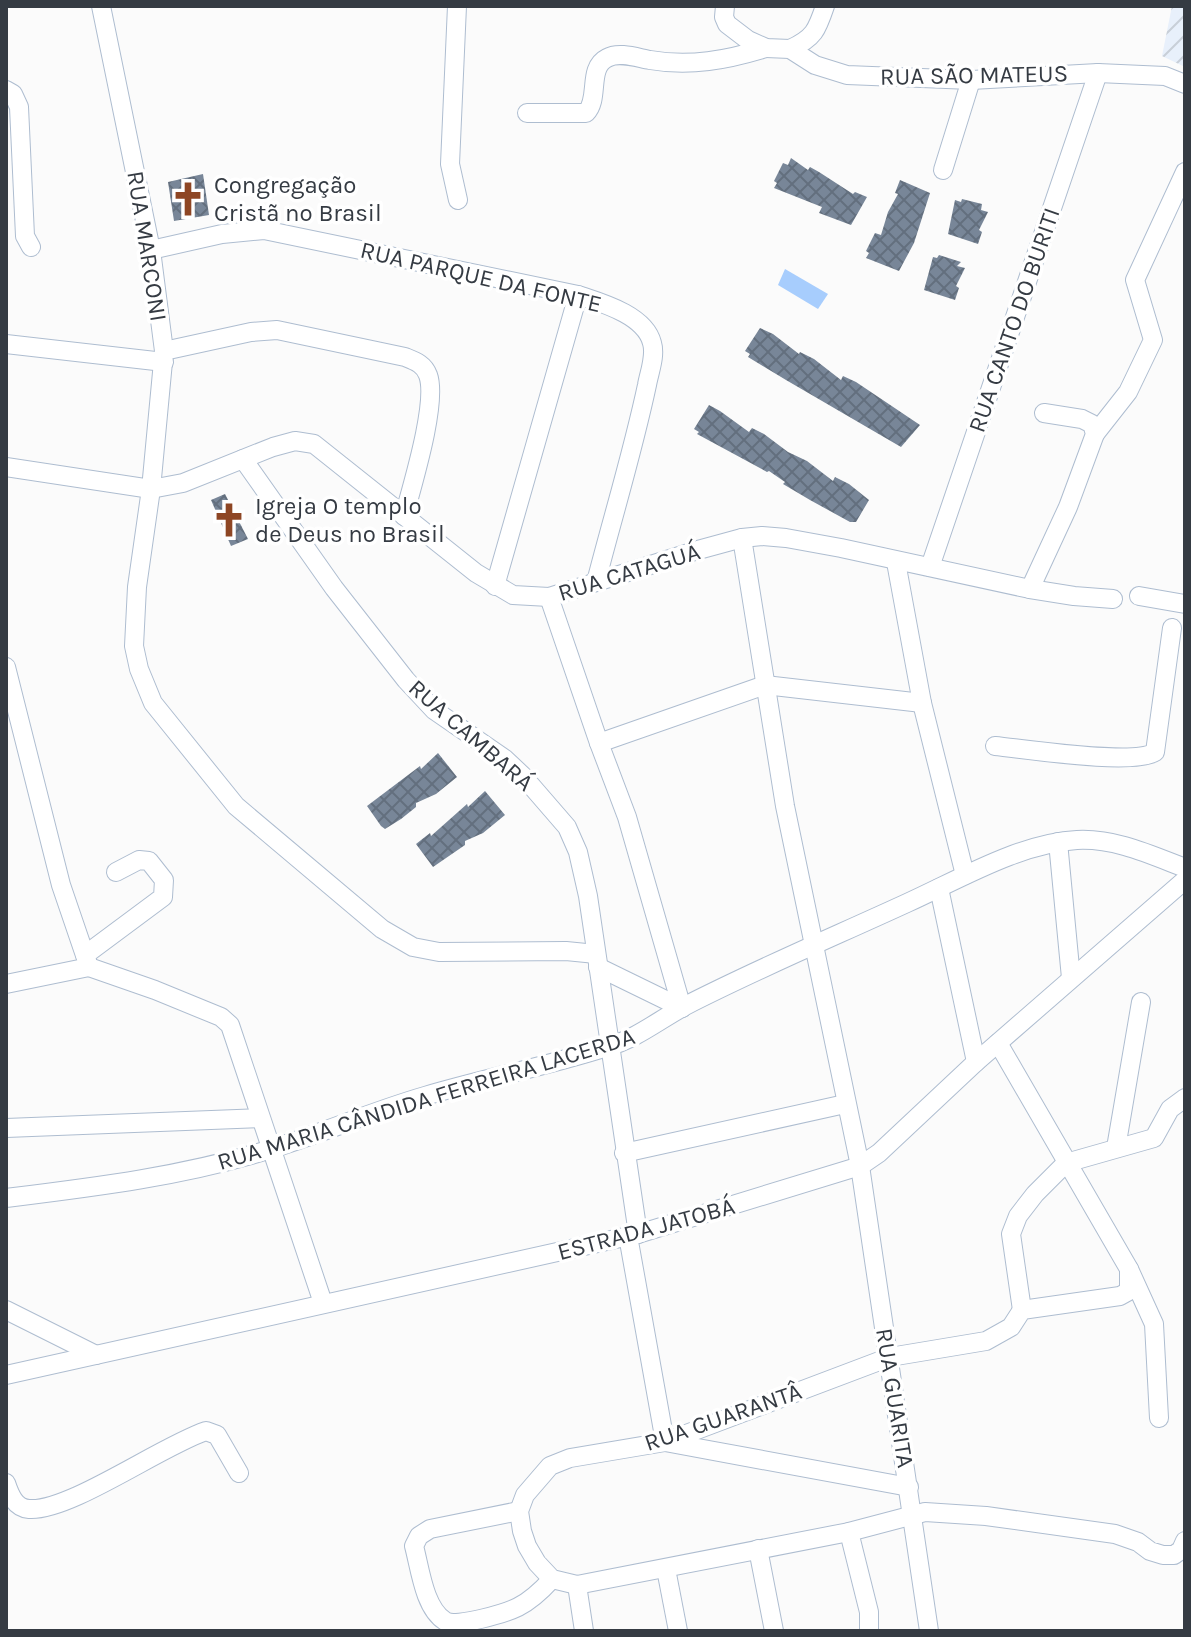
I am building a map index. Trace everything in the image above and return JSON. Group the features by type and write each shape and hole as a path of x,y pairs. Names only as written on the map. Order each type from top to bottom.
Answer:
{"street":[{"name":"RUA MARCONI","path":"101,6 151,250 164,357 151,489 137,587 134,646 139,669 153,703 236,806 382,929 413,947 439,952 566,951 597,960"},
{"path":"457,6 450,164 458,200"},
{"path":"790,49 808,41 818,28 825,6"},
{"name":"RUA SÃO MATEUS","path":"726,15 748,40 766,48 790,49 815,65 847,75 971,80 1098,73 1165,76 1185,84"},
{"path":"527,113 586,113 591,108 599,66 607,58 618,55 660,62 711,63 766,48"},
{"name":"RUA CANTO DO BURITI","path":"930,567 1098,73"},
{"path":"943,170 971,80"},
{"path":"6,90 13,94 19,107 25,236 31,247"},
{"path":"1030,589 1068,507 1095,434 1128,392 1153,340 1135,280 1185,172"},
{"name":"RUA PARQUE DA FONTE","path":"151,250 222,234 264,230 578,295 619,309 648,333 653,345 641,414 596,582"},
{"path":"495,586 578,295"},
{"path":"6,344 164,357 251,332 277,330 421,363 431,385 426,426 404,516"},
{"path":"1044,413 1082,419 1092,424 1095,434"},
{"name":"RUA CATAGUÁ","path":"6,467 151,489 183,483 273,447 295,441 314,444 495,586 513,595 549,597 742,538 786,538 1030,589 1113,599"},
{"name":"RUA CAMBARÁ","path":"243,459 334,588 406,680 434,710 513,767 567,827 583,869 665,1442"},
{"path":"742,538 785,806 814,945"},
{"path":"896,562 922,703 965,875"},
{"path":"1139,596 1185,604"},
{"path":"549,597 627,817 682,1008"},
{"path":"995,746 1125,758 1148,757 1155,752 1172,628"},
{"path":"6,667 61,885 87,961 221,1017 230,1025 323,1303"},
{"path":"599,743 765,685 922,703"},
{"path":"1058,842 1071,978"},
{"name":"RUA MARIA CÂNDIDA FERREIRA LACERDA","path":"6,1198 169,1174 270,1150 422,1096 610,1047 650,1029 682,1008 965,875 1058,842 1104,842 1144,852 1185,868"},
{"path":"6,984 87,961 163,897 164,880 149,861 139,860 116,872"},
{"name":"ESTRADA JATOBÁ","path":"6,1375 633,1235 860,1166 879,1153 976,1062 1185,880"},
{"path":"939,888 976,1062"},
{"name":"RUA GUARITA","path":"814,945 860,1166 929,1631"},
{"path":"597,960 682,1008"},
{"path":"1116,1148 1141,1002"},
{"path":"998,1043 1129,1269 1154,1324 1159,1418"},
{"path":"1129,1269 1129,1291 1120,1296 1022,1310 1011,1234 1018,1216 1035,1194 1066,1163 1154,1138 1170,1109 1185,1098"},
{"path":"624,1153 845,1104"},
{"path":"6,1128 260,1118"},
{"path":"6,1310 96,1355"},
{"name":"RUA GUARANTÂ","path":"519,1511 525,1495 550,1466 570,1458 665,1442 890,1357 986,1341 1011,1327 1022,1310"},
{"path":"6,1483 15,1503 27,1510 45,1507 86,1491 167,1446 206,1431 217,1435 239,1473"},
{"path":"665,1442 909,1487"},
{"path":"552,1579 515,1609 479,1625 455,1624 445,1620 429,1599 414,1546 419,1536 430,1529 519,1511 527,1546 552,1579 577,1585 849,1532 911,1514 944,1512 986,1516 1115,1534 1163,1555 1174,1555 1181,1550 1185,1541"},
{"path":"849,1532 869,1612 869,1631"},
{"path":"758,1549 774,1631"},
{"path":"666,1569 678,1631"},
{"path":"577,1585 584,1631"}],"shaded area":[{"path":"1172,6 1185,6 1185,67 1162,56"},
{"path":"785,269 828,294 818,309 778,285"}],"building":[{"path":"791,158 853,194 867,197 851,225 819,213 822,207 774,188 783,163 788,165"},
{"name":"Congregação Cristã no Brasil","path":"203,174 209,215 174,221 168,182"},
{"path":"900,180 930,193 914,243 899,271 866,258 869,253 866,251 875,233 881,235 898,194 895,193"},
{"path":"962,199 982,204 981,210 988,212 979,230 982,232 978,244 948,234 955,200 961,202"},
{"path":"939,255 961,262 957,266 965,268 956,286 959,288 955,300 924,290 933,257"},
{"path":"760,328 799,354 814,359 841,380 843,376 856,382 920,425 901,447 748,357 750,354 745,351"},
{"path":"709,405 749,432 752,428 764,434 833,481 835,477 849,484 869,500 856,522 850,522 810,500 783,484 785,482 769,471 697,434 699,432 694,429"},
{"name":"Igreja O templo de Deus no Brasil","path":"225,494 248,539 231,546 211,500"},
{"path":"438,753 457,777 436,794 416,803 416,807 385,829 367,806 420,766 421,769"},
{"path":"485,791 505,815 433,867 416,844 430,833 431,836"}],"place":[{"name":"Congregação Cristã no Brasil","path":"188,199"},
{"name":"Igreja O templo de Deus no Brasil","path":"229,520"}]}
